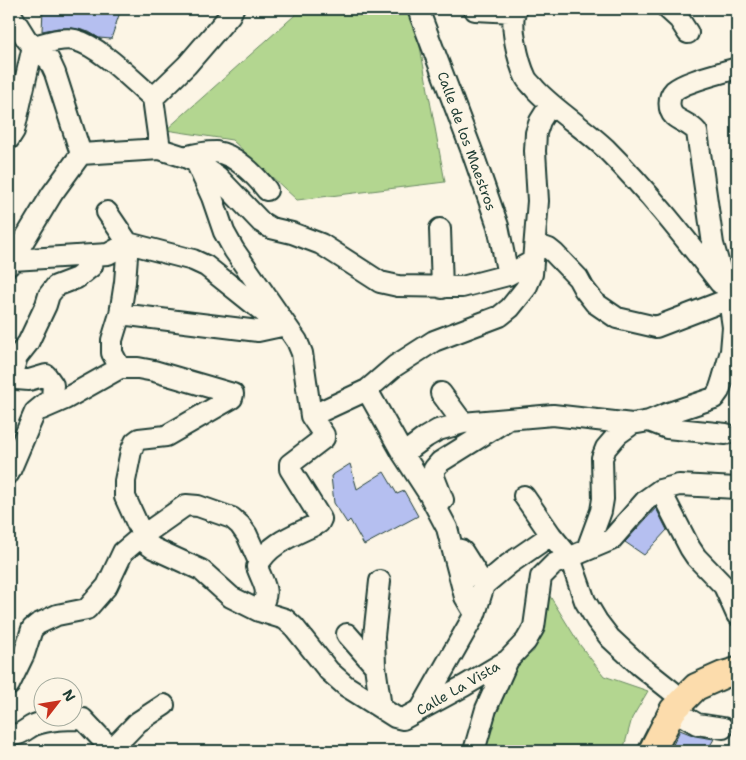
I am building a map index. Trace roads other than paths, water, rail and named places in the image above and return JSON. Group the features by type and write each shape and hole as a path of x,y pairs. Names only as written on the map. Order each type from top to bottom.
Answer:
{"main road":[{"path":"652,751 678,705 696,687 722,675 737,671"}],"street":[{"path":"153,98 187,65 233,9"},
{"name":"Calle de los Maestros","path":"418,9 498,226 508,275"},
{"path":"668,9 688,33"},
{"path":"475,10 515,10 513,35 526,79 550,105 605,149 658,204 728,294"},
{"path":"9,11 27,40 49,60 81,154"},
{"path":"33,46 60,40 75,40 97,50 153,98 160,150"},
{"path":"9,139 14,131 33,46"},
{"path":"723,728 697,724 610,638 585,601 579,554 598,520 603,499 602,458 606,448 618,434 640,422 714,398 719,391 731,351 733,327 728,294 713,244 697,132 693,127 674,116 669,107 673,92 685,85 737,68"},
{"path":"311,416 366,390 394,366 434,341 500,316 510,308 526,288 532,274 538,201 535,151 536,132 540,121 550,105"},
{"path":"81,154 160,150 190,159 224,182 261,222 271,228 292,233 321,244 380,282 398,286 462,287 508,275 534,253 549,249 578,278 595,303 616,318 656,327 728,294"},
{"path":"190,159 196,154 218,152 237,161 258,179 267,190"},
{"path":"11,263 52,194 81,154"},
{"path":"190,159 212,197 224,232 234,250 297,341 302,353 311,416 324,435 324,438 290,464 290,469 321,519 319,523 275,545 259,562 257,567 267,593 259,611"},
{"path":"107,212 128,242 120,314 112,340 112,352 120,368"},
{"path":"440,229 442,288"},
{"path":"11,263 108,254 128,242 193,260 206,266 271,318 286,325"},
{"path":"9,470 35,412 52,398 54,385 46,376 29,380 16,379 10,374 17,357 28,343 56,286 77,278 92,266 94,255"},
{"path":"120,314 258,331 286,325"},
{"path":"35,412 65,399 120,368 138,368 154,371 233,394 232,398 166,436 139,439 135,442 131,451 125,481 125,497 142,536"},
{"path":"366,390 403,454 430,494 447,528 458,552 459,577 465,597 475,614"},
{"path":"441,393 463,422"},
{"path":"403,454 438,430 463,422 553,415 640,422 668,428 726,434"},
{"path":"458,552 465,542 464,538 443,500 434,478 434,469 440,462 511,418"},
{"path":"474,751 486,709 508,660 526,641 534,627 542,577 554,564 611,540 646,500 660,490 679,486 737,488"},
{"path":"660,490 690,548 696,557 724,586 737,615"},
{"path":"524,496 551,535 579,554"},
{"path":"9,685 24,654 32,629 57,615 87,609 107,586 123,552 179,509 189,504 232,518 247,535 259,562"},
{"path":"160,523 168,554"},
{"path":"420,711 475,614 484,585 509,564 551,535"},
{"name":"Calle La Vista","path":"142,536 146,543 153,548 201,570 231,597 259,611 285,619 294,627 329,671 346,686 395,717 403,720 508,660"},
{"path":"458,552 466,556 484,585"},
{"path":"380,581 374,636 374,666 380,708"},
{"path":"347,634 374,666"},
{"path":"9,733 14,736 33,725 56,719 82,719 112,751 138,722 164,705"}]}
